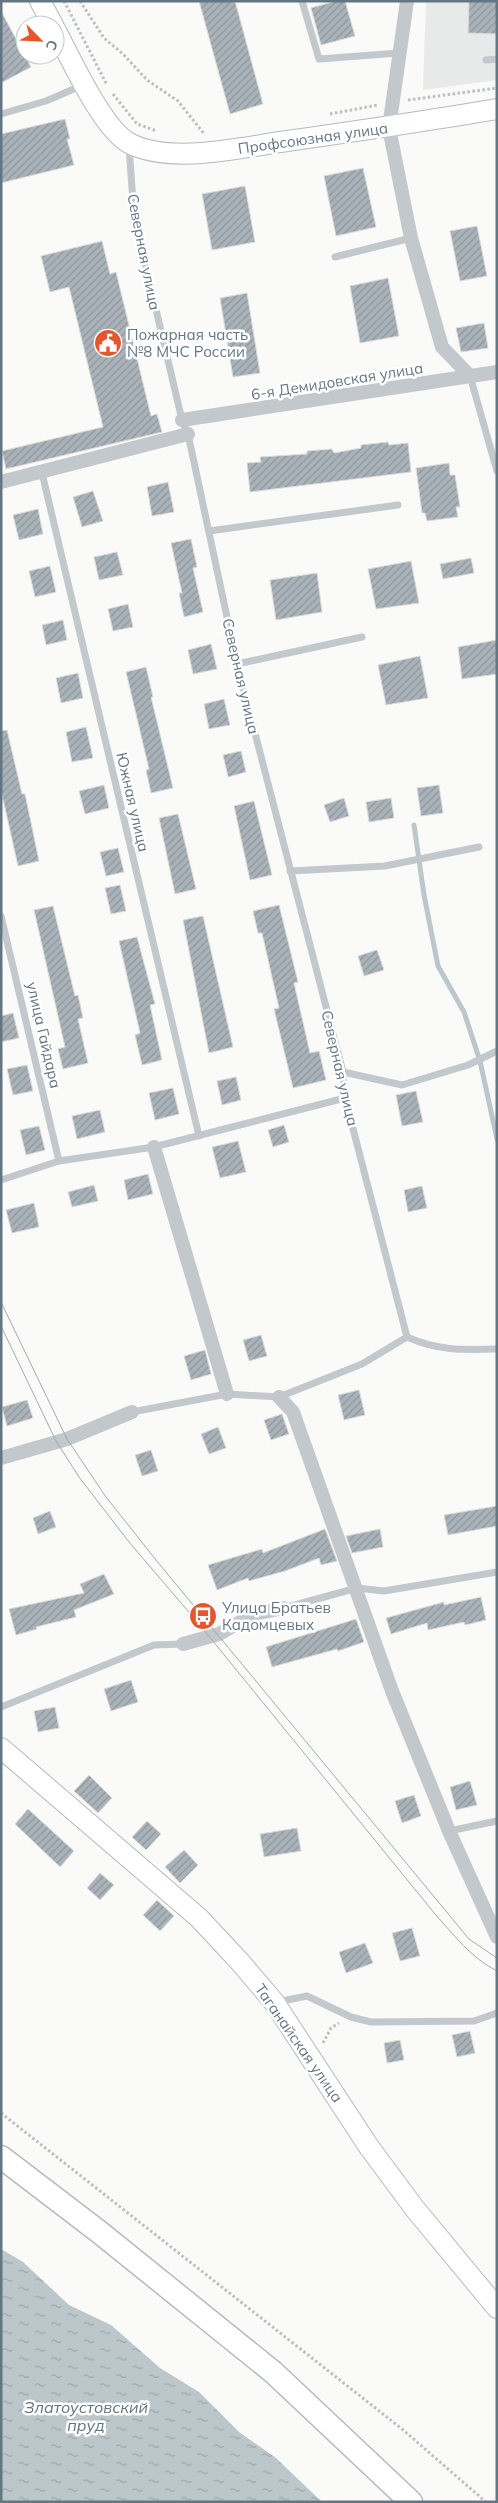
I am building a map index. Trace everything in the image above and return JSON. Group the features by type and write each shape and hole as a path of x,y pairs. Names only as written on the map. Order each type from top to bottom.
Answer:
{"main road":[{"path":"40,1 48,15"},
{"path":"65,48 84,85 107,121 129,143"},
{"name":"Профсоюзная улица","path":"129,143 166,153 218,152 389,128 497,109"},
{"name":"Таганайская улица","path":"1,1748 199,1918 274,2002 375,2154 415,2209 497,2308"},
{"path":"1,2157 273,2372 411,2502"}],"street":[{"path":"407,1 389,128 411,238 442,347 470,376"},
{"name":"6-я Демидовская улица","path":"182,420 497,372"},
{"path":"1,482 188,434"},
{"path":"154,1147 227,1394"},
{"path":"279,1397 292,1412 357,1588 392,1691 450,1831 496,1934"},
{"path":"1,1458 67,1439 132,1412"},
{"path":"183,1644 219,1634 254,1614 284,1608"}],"lane":[{"path":"302,1 319,59 399,54"},
{"path":"486,60 497,59"},
{"path":"1,114 46,101 84,85"},
{"name":"Северная улица","path":"129,143 134,216 182,420 188,434 237,664 344,1072 345,1098 407,1337"},
{"path":"335,257 411,238"},
{"path":"470,376 497,471"},
{"name":"Южная улица","path":"42,473 199,1136"},
{"path":"209,531 398,504"},
{"path":"237,664 362,637"},
{"path":"290,871 385,866 480,848"},
{"name":"улица Гайдара","path":"1,916 59,1161"},
{"path":"344,1072 402,1085 468,1065 497,1051"},
{"path":"1,1180 59,1161 154,1147 345,1098"},
{"path":"132,1412 227,1394 279,1397 362,1364 407,1337 426,1345 453,1351 497,1348"},
{"path":"284,1608 357,1588 384,1591 497,1572"},
{"path":"1,1707 154,1646 183,1644"},
{"path":"450,1831 497,1821"},
{"path":"274,2002 307,1996 351,2017 370,2022 474,2021 497,2013"}],"path":[{"path":"64,1 111,92 137,124 161,133"},
{"path":"80,1 104,38 123,54 147,80 178,101 207,137 198,137"},
{"path":"321,116 394,102 497,88"},
{"path":"1,2113 402,2429 486,2502"}],"shaded area":[{"path":"426,1 497,1 497,80 423,90"}],"water":[{"name":"Златоустовский пруд","path":"1,2249 23,2262 69,2305 111,2325 160,2368 199,2392 239,2432 276,2458 322,2502 1,2502"}],"building":[{"path":"199,1 235,1 263,104 230,114"},
{"path":"336,1 345,1 355,36 321,45 311,8"},
{"path":"469,1 497,1 497,34 468,33"},
{"path":"1,11 15,37 15,65 30,65 31,67 1,83"},
{"path":"65,119 70,139 67,139 74,165 1,183 1,134"},
{"path":"363,168 376,227 336,236 324,176"},
{"path":"245,186 255,242 212,250 202,194"},
{"path":"477,226 487,276 460,281 450,231"},
{"name":"Пожарная часть №8 МЧС России","path":"102,241 110,274 116,272 151,416 157,414 162,432 6,469 2,451 103,427 69,287 50,292 41,256"},
{"path":"388,278 399,336 360,343 350,286"},
{"path":"247,293 260,373 233,377 220,298"},
{"path":"484,323 488,348 461,352 456,328"},
{"path":"388,442 389,445 408,443 411,472 250,492 247,463 261,462 260,457 307,454 307,451 332,449 334,453 361,448 361,445"},
{"path":"449,463 450,475 455,475 460,507 456,507 458,517 427,521 425,513 422,513 416,468"},
{"path":"168,482 174,512 152,516 147,487"},
{"path":"93,491 103,521 82,527 73,497"},
{"path":"38,509 43,534 19,540 13,515"},
{"path":"191,539 197,567 193,568 203,612 184,617 179,593 182,593 171,543"},
{"path":"117,552 123,575 99,580 94,557"},
{"path":"471,558 474,573 443,579 440,564"},
{"path":"411,561 419,603 376,609 368,569"},
{"path":"50,566 56,592 35,597 29,571"},
{"path":"317,573 322,612 276,620 270,580"},
{"path":"128,604 133,627 113,631 108,609"},
{"path":"63,620 67,640 46,645 42,625"},
{"path":"497,640 497,674 462,679 458,647"},
{"path":"211,644 217,669 193,674 188,650"},
{"path":"420,656 428,698 386,705 378,665"},
{"path":"146,667 153,697 151,697 173,788 151,793 146,770 149,769 126,672"},
{"path":"78,673 83,698 61,703 56,678"},
{"path":"224,699 230,725 209,729 204,704"},
{"path":"86,727 93,758 72,762 66,732"},
{"path":"7,730 22,794 25,794 39,861 18,866 1,790 1,731"},
{"path":"241,751 246,772 228,777 223,755"},
{"path":"104,785 109,808 85,814 79,791"},
{"path":"439,785 443,813 421,816 417,788"},
{"path":"344,798 349,816 330,822 324,805"},
{"path":"391,798 394,818 369,822 366,802"},
{"path":"254,801 272,875 250,880 234,806"},
{"path":"178,814 196,889 175,894 159,818"},
{"path":"118,848 124,872 106,876 100,852"},
{"path":"120,885 126,911 111,914 105,888"},
{"path":"279,905 298,982 294,983 310,1053 319,1051 326,1080 293,1088 274,1009 279,1008 262,933 258,933 253,911"},
{"path":"53,906 75,996 78,995 83,1018 78,1019 88,1063 63,1069 58,1049 65,1047 34,910"},
{"path":"203,916 233,1047 209,1053 183,920"},
{"path":"137,937 155,1004 150,1005 162,1060 142,1065 135,1035 140,1033 119,941"},
{"path":"377,950 384,970 364,976 358,956"},
{"path":"13,1013 19,1038 1,1042 1,1016"},
{"path":"27,1065 33,1091 13,1095 7,1069"},
{"path":"236,1077 241,1100 222,1105 217,1081"},
{"path":"173,1088 179,1114 155,1120 149,1093"},
{"path":"416,1091 423,1122 402,1126 396,1095"},
{"path":"100,1110 105,1132 77,1139 72,1116"},
{"path":"284,1125 289,1142 273,1147 268,1130"},
{"path":"39,1126 45,1150 26,1155 20,1130"},
{"path":"238,1141 246,1172 220,1178 212,1147"},
{"path":"148,1174 153,1194 128,1200 124,1180"},
{"path":"94,1185 98,1201 72,1207 68,1192"},
{"path":"422,1186 427,1208 408,1212 404,1190"},
{"path":"34,1203 39,1227 12,1233 6,1210"},
{"path":"261,1335 267,1356 249,1361 243,1340"},
{"path":"205,1350 211,1374 191,1380 184,1356"},
{"path":"359,1390 365,1415 344,1420 338,1395"},
{"path":"27,1400 33,1418 7,1426 2,1407"},
{"path":"282,1414 289,1434 271,1440 264,1420"},
{"path":"218,1427 226,1448 209,1454 201,1434"},
{"path":"151,1450 158,1471 142,1476 135,1455"},
{"path":"497,1506 497,1526 448,1535 444,1515"},
{"path":"50,1511 56,1527 38,1534 33,1518"},
{"path":"325,1529 337,1561 321,1565 319,1558 285,1571 249,1581 248,1578 217,1590 208,1565 262,1549 263,1553"},
{"path":"380,1529 383,1547 352,1553 346,1536"},
{"path":"104,1574 114,1594 74,1610 76,1617 36,1627 37,1629 16,1635 9,1609 84,1593 80,1584"},
{"path":"481,1597 486,1620 465,1625 464,1622 428,1630 427,1623 391,1634 386,1618 444,1602 444,1605"},
{"path":"356,1619 364,1642 338,1651 337,1649 272,1667 266,1647"},
{"path":"131,1680 138,1702 111,1711 104,1689"},
{"path":"55,1707 59,1728 38,1732 34,1711"},
{"path":"89,1775 112,1798 98,1813 74,1791"},
{"path":"470,1781 477,1805 456,1810 450,1787"},
{"path":"414,1795 421,1816 402,1823 395,1801"},
{"path":"28,1809 74,1851 60,1867 15,1824"},
{"path":"147,1821 161,1834 146,1850 132,1837"},
{"path":"297,1828 301,1851 264,1857 260,1834"},
{"path":"184,1850 198,1865 180,1883 165,1867"},
{"path":"100,1873 114,1885 100,1900 87,1888"},
{"path":"157,1900 174,1916 160,1931 143,1915"},
{"path":"412,1928 420,1956 400,1961 392,1933"},
{"path":"365,1943 373,1963 346,1973 339,1952"},
{"path":"470,2031 475,2053 457,2057 452,2035"},
{"path":"400,2040 404,2060 387,2063 384,2043"}],"waterway":[{"path":"414,825 424,895 438,966 464,1012 480,1061 497,1139"}],"tram line":[{"path":"1,1302 67,1439 106,1497 469,1939 497,1958"},
{"path":"1,1326 56,1441 79,1477 129,1542 199,1624 435,1914 471,1953 497,1971"}],"place":[{"name":"Пожарная часть №8 МЧС России","path":"108,343"},
{"name":"Улица Братьев Кадомцевых","path":"203,1616"}]}
